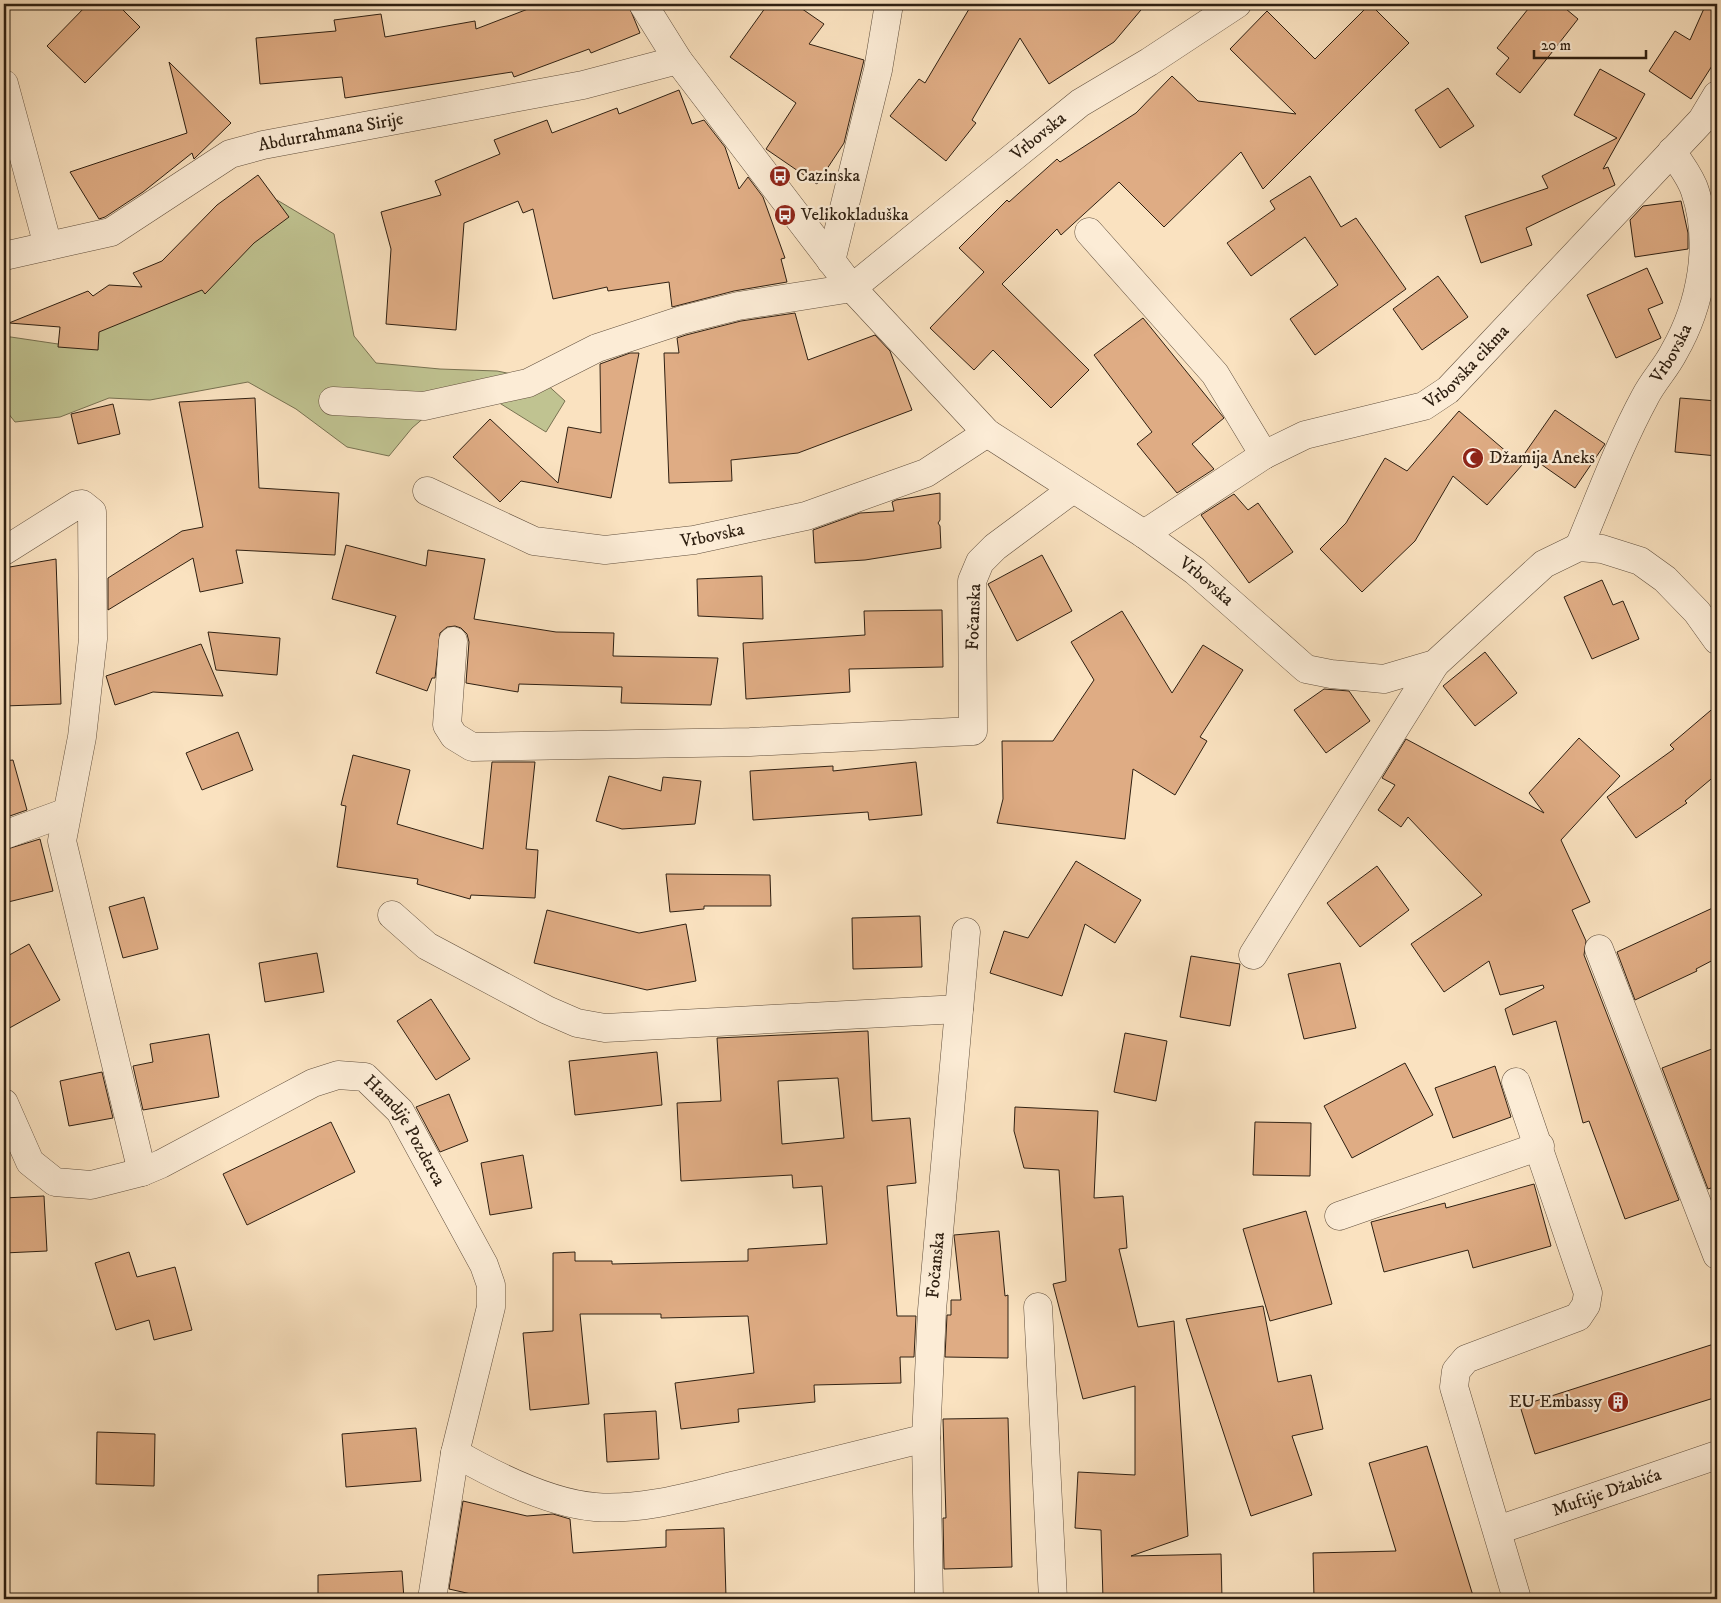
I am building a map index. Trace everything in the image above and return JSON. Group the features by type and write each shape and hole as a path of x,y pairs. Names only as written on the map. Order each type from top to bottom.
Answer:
{"street":[{"name":"Vrbovska","path":"643,4 678,60 852,288 987,433 1144,534 1195,571 1306,669 1330,674 1384,679 1434,664"},
{"path":"830,260 878,70 889,4"},
{"name":"Vrbovska","path":"852,288 1080,103 1149,62 1237,4"},
{"name":"Abdurrahmana Sirije","path":"4,256 111,232 230,154 263,145 583,85 678,60"},
{"path":"4,84 48,246"},
{"name":"Vrbovska cikma","path":"1144,534 1264,455 1305,435 1424,406 1448,390 1702,120 1717,95"},
{"name":"Vrbovska","path":"1253,956 1434,664 1544,564 1579,547 1617,454 1645,396 1674,353 1693,313 1700,280 1703,226 1695,189 1672,151"},
{"path":"1090,232 1215,374 1264,455"},
{"path":"333,401 424,406 528,383 597,348 682,320 738,306 852,288"},
{"name":"Vrbovska","path":"427,491 534,542 605,550 615,549 694,540 806,516 926,473 987,433"},
{"name":"Fočanska","path":"453,641 447,725 454,736 472,747 750,742 973,731 972,581 980,562 995,547 1073,489"},
{"path":"4,551 76,505 82,504 92,512 93,639 82,737 62,841 142,1172"},
{"path":"1579,547 1602,549 1640,561 1665,579 1697,612 1717,640"},
{"path":"4,835 67,812"},
{"path":"392,915 427,946 577,1023 605,1028 959,1009"},
{"name":"Fočanska","path":"929,1599 926,1438 932,1310 966,932"},
{"path":"1599,949 1717,1255"},
{"name":"Hamdije Pozderca","path":"4,1103 30,1162 55,1182 91,1185 142,1172 161,1164 313,1083 338,1075 365,1077 400,1111 484,1265 491,1285 491,1307 455,1453 432,1599"},
{"path":"1516,1082 1540,1146 1588,1292 1586,1305 1578,1317 1466,1358 1456,1371 1454,1387 1517,1599"},
{"path":"1339,1216 1540,1146"},
{"path":"1038,1307 1053,1599"},
{"path":"455,1453 484,1469 556,1499 594,1507 628,1508 693,1495 926,1438"},
{"name":"Muftije Džabića","path":"1498,1530 1717,1455"}],"green space":[{"path":"277,200 334,234 354,336 376,363 440,369 497,371 542,380 565,401 546,432 493,399 454,392 412,428 389,456 347,447 296,409 248,382 150,400 109,398 60,417 15,422 4,408 4,336 58,344 227,235"}],"building":[{"path":"88,4 117,4 140,27 85,83 47,46"},
{"path":"541,4 628,4 640,33 591,53 589,49 514,77 512,72 345,98 342,77 260,84 256,38 336,31 334,20 381,14 385,37 475,21 476,29"},
{"path":"768,4 795,4 824,24 809,44 864,60 844,143 817,184 766,149 796,103 730,57"},
{"path":"972,4 1146,4 1114,42 1049,84 1020,38 972,120 976,123 946,161 890,116 919,79 925,83"},
{"path":"1370,4 1409,43 1263,189 1241,152 1164,227 1119,182 1061,235 1057,229 1002,284 1089,370 1051,408 993,350 974,370 930,328 984,272 959,248 1007,200 1009,202 1057,159 1060,162 1136,113 1172,76 1198,101 1296,114 1230,49 1267,11 1315,59"},
{"path":"1532,4 1560,4 1578,19 1520,93 1496,74 1509,58 1497,48"},
{"path":"1706,4 1717,4 1717,58 1691,99 1649,71 1675,31 1690,40"},
{"path":"169,62 231,123 194,159 192,153 143,192 99,219 70,172 187,133"},
{"path":"1600,69 1645,94 1603,169 1608,167 1615,185 1526,228 1532,245 1481,263 1465,216 1548,188 1542,176 1617,138 1574,115"},
{"path":"1448,88 1474,126 1440,148 1415,110"},
{"path":"679,90 692,124 704,120 725,147 739,189 748,177 763,197 785,258 781,259 787,282 734,291 672,307 669,282 608,291 607,287 553,299 533,209 523,213 518,201 464,223 456,330 386,324 391,249 381,212 441,195 435,181 500,154 494,140 547,120 552,133 617,108 619,114"},
{"path":"258,175 289,217 254,243 205,294 202,290 99,332 98,350 58,347 60,327 9,323 88,291 93,296 109,285 142,287 133,273 162,261 217,205"},
{"path":"1310,176 1341,227 1356,218 1406,289 1315,355 1290,319 1338,285 1305,237 1251,276 1227,243 1275,209 1270,201"},
{"path":"1681,201 1688,233 1688,249 1635,257 1630,220 1643,206"},
{"path":"1647,268 1663,303 1648,309 1661,338 1616,358 1587,295"},
{"path":"1438,276 1468,317 1422,350 1393,309"},
{"path":"795,313 808,360 875,335 890,351 912,410 798,453 731,460 732,481 669,483 664,353 679,353 677,338 686,335 741,321"},
{"path":"1143,318 1224,418 1192,444 1214,469 1177,493 1137,444 1152,432 1094,355"},
{"path":"630,353 639,353 611,498 521,481 500,502 453,457 490,419 558,483 568,427 601,433 600,364"},
{"path":"255,398 259,488 339,493 335,555 236,550 243,583 200,592 193,558 108,610 108,578 182,531 203,527 179,402"},
{"path":"1680,398 1717,401 1717,456 1675,452"},
{"path":"113,404 120,434 78,444 71,414"},
{"path":"1555,410 1605,444 1575,488 1525,453"},
{"path":"1459,411 1522,465 1487,505 1453,476 1415,541 1362,592 1320,549 1346,523 1385,458 1407,471"},
{"path":"940,493 940,520 938,523 940,526 941,548 865,560 815,563 813,530 860,513 894,511 892,502 896,500"},
{"path":"1234,494 1248,510 1258,503 1293,552 1249,583 1201,515"},
{"path":"346,545 426,566 428,550 485,559 474,619 556,632 614,633 613,656 718,658 711,705 621,703 622,687 519,684 518,692 466,683 469,642 467,634 461,628 455,626 447,627 440,633 435,678 432,678 427,691 376,673 396,616 332,599"},
{"path":"1042,555 1072,611 1017,641 988,584"},
{"path":"56,559 61,704 4,706 4,568"},
{"path":"762,576 763,619 698,616 697,579"},
{"path":"1602,580 1613,605 1623,601 1639,639 1592,659 1564,597"},
{"path":"942,610 943,667 849,669 850,692 746,699 743,643 865,635 864,611"},
{"path":"1122,611 1172,693 1203,645 1243,670 1200,737 1207,741 1175,795 1133,769 1125,839 997,823 1003,799 1002,741 1053,741 1094,680 1071,642"},
{"path":"208,632 280,638 277,675 216,670"},
{"path":"201,644 223,696 153,692 115,705 106,676"},
{"path":"1485,652 1517,693 1475,726 1443,686"},
{"path":"1324,689 1349,691 1370,721 1326,753 1294,710"},
{"path":"1717,705 1717,774 1685,801 1687,803 1636,838 1607,797 1674,749 1670,745"},
{"path":"238,732 253,770 202,790 186,753"},
{"path":"1579,738 1620,776 1561,840 1590,902 1572,910 1586,941 1584,955 1679,1200 1625,1219 1589,1121 1583,1123 1556,1021 1513,1035 1505,1009 1544,988 1543,985 1500,995 1489,961 1444,992 1411,944 1482,895 1408,817 1401,827 1378,810 1395,785 1382,778 1406,739 1544,813 1529,793"},
{"path":"353,755 410,770 397,824 483,849 492,762 535,762 526,849 538,850 535,898 471,895 470,899 417,884 418,879 337,867 346,806 341,805"},
{"path":"13,760 27,810 4,818 4,761"},
{"path":"916,762 922,815 869,820 868,812 753,820 750,771 833,766 833,771"},
{"path":"609,776 661,791 663,777 701,781 695,824 622,829 596,821"},
{"path":"40,839 53,891 4,903 4,850"},
{"path":"1076,861 1141,900 1115,943 1085,924 1062,996 990,973 1004,931 1028,938"},
{"path":"1377,866 1409,910 1360,947 1327,903"},
{"path":"666,874 770,875 771,906 704,906 704,909 670,912"},
{"path":"144,897 158,949 123,958 109,907"},
{"path":"1717,906 1717,958 1696,969 1697,971 1635,1000 1617,952"},
{"path":"547,910 639,933 686,924 696,981 647,990 534,963"},
{"path":"920,916 922,967 853,969 852,918"},
{"path":"29,944 60,1000 4,1031 4,958"},
{"path":"317,953 324,992 265,1002 259,963"},
{"path":"1191,956 1240,964 1230,1026 1180,1017"},
{"path":"1340,963 1356,1028 1304,1039 1288,974"},
{"path":"431,999 470,1059 436,1080 397,1021"},
{"path":"868,1031 872,1121 910,1118 916,1183 887,1186 897,1316 916,1316 914,1357 900,1357 901,1383 814,1385 815,1402 738,1409 739,1422 681,1429 675,1383 754,1373 748,1316 661,1318 661,1314 580,1314 589,1404 530,1410 523,1333 553,1331 553,1253 575,1252 575,1261 612,1261 612,1264 748,1261 748,1249 827,1244 822,1186 793,1188 792,1175 681,1181 677,1103 721,1101 717,1038","holes":["838,1078 844,1138 782,1144 778,1081"]},
{"path":"1125,1033 1167,1041 1156,1101 1114,1092"},
{"path":"209,1034 219,1097 143,1110 133,1066 153,1062 150,1044"},
{"path":"1717,1047 1717,1186 1708,1189 1662,1068"},
{"path":"657,1052 662,1105 575,1115 569,1061"},
{"path":"1405,1063 1433,1115 1352,1158 1324,1106"},
{"path":"1495,1066 1511,1117 1453,1138 1435,1088"},
{"path":"102,1072 113,1118 69,1126 60,1081"},
{"path":"449,1094 468,1141 440,1152 416,1107"},
{"path":"1015,1107 1098,1111 1094,1198 1123,1196 1127,1248 1119,1249 1138,1327 1174,1321 1188,1536 1131,1556 1221,1554 1222,1599 1103,1599 1101,1530 1075,1528 1078,1472 1135,1475 1135,1386 1083,1399 1053,1284 1066,1281 1059,1170 1024,1168 1014,1131"},
{"path":"331,1122 355,1172 247,1225 223,1174"},
{"path":"1255,1122 1311,1123 1310,1176 1253,1175"},
{"path":"523,1155 532,1208 490,1215 481,1163"},
{"path":"1534,1184 1551,1246 1473,1268 1468,1250 1384,1272 1371,1222 1445,1203 1446,1208"},
{"path":"44,1196 47,1251 4,1253 4,1198"},
{"path":"1306,1211 1332,1304 1270,1321 1243,1229"},
{"path":"999,1231 1005,1296 1008,1295 1008,1358 945,1357 947,1315 951,1315 951,1300 961,1300 954,1235"},
{"path":"129,1252 137,1277 175,1267 192,1330 154,1340 149,1320 116,1330 95,1263"},
{"path":"1263,1306 1278,1382 1311,1375 1323,1429 1292,1436 1312,1495 1251,1516 1186,1319"},
{"name":"EU Embassy","path":"1717,1343 1717,1397 1535,1454 1520,1406"},
{"path":"656,1411 659,1459 607,1462 604,1414"},
{"path":"1008,1418 1012,1567 944,1569 943,1518 946,1518 943,1419"},
{"path":"416,1428 421,1481 346,1487 342,1434"},
{"path":"97,1432 155,1434 154,1486 96,1484"},
{"path":"1427,1446 1474,1599 1314,1599 1313,1553 1396,1551 1369,1463"},
{"path":"463,1501 527,1516 553,1514 570,1519 573,1553 666,1547 666,1530 724,1528 726,1597 493,1599 449,1589"},
{"path":"402,1571 404,1599 318,1599 318,1575"}],"place":[{"name":"Cazinska","path":"780,176"},
{"name":"Velikokladuška","path":"785,215"},
{"name":"Džamija Aneks","path":"1473,458"},
{"name":"EU Embassy","path":"1618,1402"}]}
